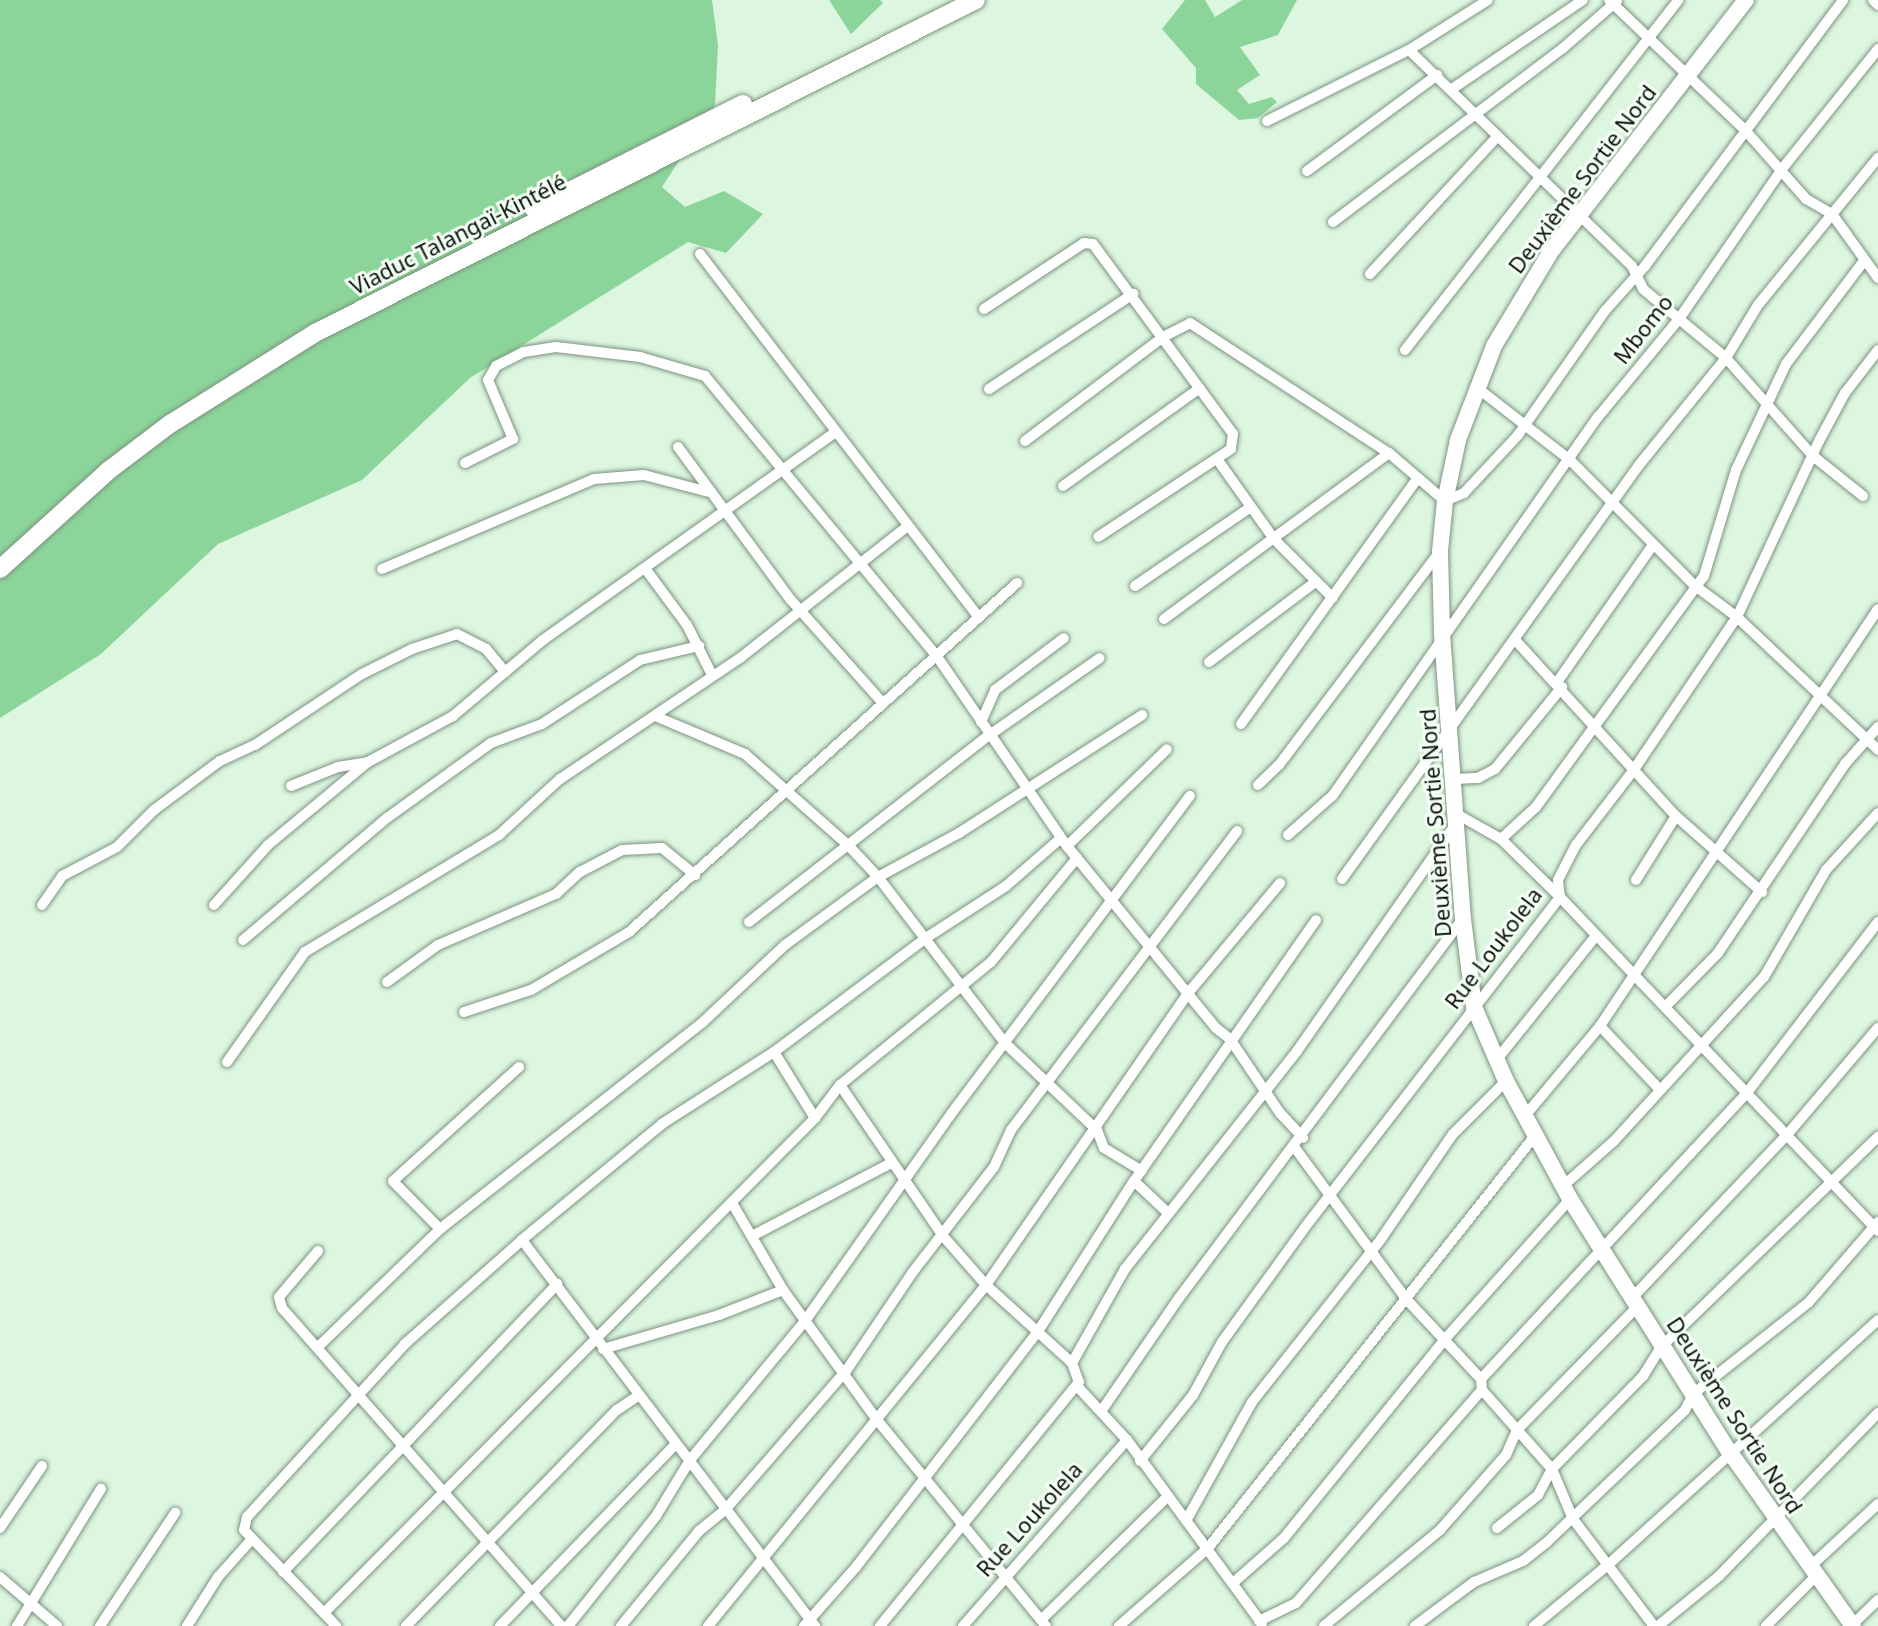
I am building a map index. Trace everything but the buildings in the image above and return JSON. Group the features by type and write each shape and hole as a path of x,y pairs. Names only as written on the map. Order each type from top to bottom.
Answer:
{"highway":[{"name":"Viaduc Talangaï-Kintélé","path":"0,552 46,508 164,415 310,322 949,0"},
{"name":"Viaduc Talangaï-Kintélé","path":"0,569 120,462 212,396 315,333 976,0"}],"main road":[{"name":"Deuxième Sortie Nord","path":"1746,0 1522,297 1476,387 1445,501 1440,551 1442,634 1456,779 1463,919 1474,1007 1506,1081 1566,1192 1729,1451 1852,1626"}],"street":[{"path":"1267,121 1409,50 1488,0"},
{"path":"1452,89 1583,0"},
{"path":"1405,350 1536,177 1649,40 1678,0"},
{"path":"1025,441 1163,337 1190,323 1200,326 1273,380 1389,453 1445,501 1464,493 1527,424 1843,0"},
{"path":"1873,0 1878,5"},
{"path":"1333,222 1477,115 1614,1 1649,40 1745,130 1818,210 1832,214 1878,278"},
{"name":"Mbomo","path":"1288,835 1333,795 1442,634 1571,461 1598,417 1679,319 1782,169 1878,49"},
{"path":"1409,50 1452,89 1536,177 1581,217 1636,274 1643,289 1726,358 1813,456 1863,496"},
{"path":"1307,171 1437,75"},
{"path":"1370,274 1498,136"},
{"path":"1342,879 1517,642 1612,503 1726,358 1758,305 1878,158"},
{"path":"984,309 1084,243 1100,248 1233,434 1231,449 1098,537"},
{"path":"700,254 978,616"},
{"path":"1501,839 1536,807 1694,585 1704,576 1736,470 1804,335 1864,261"},
{"path":"989,389 1133,294"},
{"path":"465,463 513,439 489,388 491,371 524,352 556,347 665,362 698,372 718,387 859,567 936,655 988,736 1064,842 1230,1039 1264,1091 1303,1138"},
{"name":"Rue Loukolela","path":"1140,1461 1193,1395 1222,1342 1328,1198 1560,897 1558,880 1576,845 1633,771 1737,617 1845,393 1878,350"},
{"path":"1476,387 1571,461 1694,585 1737,617 1878,750"},
{"path":"1063,486 1200,388"},
{"path":"291,786 368,762 453,716 505,672 836,432"},
{"path":"678,447 801,610 882,702"},
{"path":"1164,619 1389,453"},
{"path":"1217,459 1274,539 1314,583 1333,598"},
{"path":"382,569 594,479 644,475 709,492"},
{"path":"1241,724 1417,479"},
{"path":"1135,586 1251,507"},
{"path":"227,1062 305,952 499,835 560,779 712,675 859,567 908,526"},
{"path":"1456,779 1478,778 1495,769 1560,684 1653,545"},
{"path":"1258,785 1279,765 1440,551"},
{"path":"647,571 699,646 712,675"},
{"path":"464,1012 531,990 600,952 695,875 882,702 1017,583"},
{"path":"1209,662 1314,583"},
{"path":"1524,1117 1600,1026 1717,857 1878,609"},
{"path":"42,905 62,876 117,847 154,810 220,761 255,745 362,674 412,649 457,634 486,649 505,672"},
{"path":"981,722 995,690 1064,638"},
{"path":"1517,642 1560,684 1591,728 1676,816 1717,857 1762,892"},
{"path":"243,940 387,818 491,743 542,724 640,660 699,646"},
{"path":"749,922 988,736 1100,658"},
{"path":"320,1345 440,1229 703,1022 785,945 878,877 1142,715"},
{"path":"655,716 729,744 788,790 848,845 878,877 1005,1043 1097,1130 1104,1148 1142,1171"},
{"path":"1666,1006 1718,953 1762,892 1845,764 1878,727"},
{"path":"336,1626 252,1539 244,1521 363,1395 405,1344 522,1240 662,1124 774,1052 926,938 1006,886 1064,842 1167,749"},
{"path":"214,905 268,845 368,762"},
{"path":"568,1626 656,1516 690,1460 805,1321 1005,1043 1190,796"},
{"path":"1233,1583 1284,1538 1566,1192 1698,1045 1764,977 1826,870 1878,813"},
{"path":"1636,880 1676,816"},
{"path":"1072,1363 1125,1269 1264,1091 1456,818 1501,839 1877,1227 1809,1302 1693,1394 1685,1410 1573,1519 1523,1561 1474,1582 1415,1626"},
{"path":"621,1626 699,1531 725,1510 846,1371 912,1273 999,1159 1011,1130 1050,1084 1237,831"},
{"path":"387,982 438,945 556,894 580,872 622,850 662,848 695,875"},
{"path":"324,1613 600,1345 815,1118 840,1085 1024,928 1077,858"},
{"path":"708,1626 986,1285 1097,1130 1189,992 1280,883"},
{"path":"1102,1410 1179,1298 1303,1138 1463,919"},
{"path":"522,1240 638,1396 690,1460 809,1624 1037,1333 1134,1181 1230,1039 1275,986 1316,920"},
{"path":"840,1085 889,1164 943,1236 986,1285 1072,1363 1077,1386 1127,1440 1261,1623 1296,1603 1602,1249 1746,1094 1878,922"},
{"path":"1498,1058 1595,937"},
{"path":"1600,1026 1660,1090"},
{"path":"1324,1626 1440,1530 1506,1455 1517,1430 1786,1136 1878,1028"},
{"path":"774,1052 815,1118"},
{"path":"440,1229 393,1181 519,1067"},
{"path":"1187,1519 1252,1402 1370,1251 1453,1134 1506,1081"},
{"path":"1119,1626 1208,1548 1295,1444 1335,1384 1408,1301 1534,1137"},
{"path":"1497,1528 1538,1495 1552,1469 1643,1376 1662,1346 1878,1137"},
{"path":"1295,1148 1328,1198 1408,1301 1445,1339 1552,1469 1573,1519 1656,1626 1719,1576 1773,1517 1878,1413"},
{"path":"752,1236 889,1164"},
{"path":"1134,1181 1167,1212"},
{"path":"732,1203 783,1290 846,1371 878,1421 928,1476 1044,1623 1168,1496"},
{"path":"318,1251 279,1297 282,1308 320,1345 532,1596 561,1626"},
{"path":"283,1572 402,1443 557,1284"},
{"path":"600,1345 719,1315 783,1290"},
{"path":"1534,1626 1609,1564 1729,1451 1878,1320"},
{"path":"880,1626 1077,1386"},
{"path":"406,1626 617,1410 638,1396"},
{"name":"Rue Loukolela","path":"963,1626 1005,1573 1127,1440"},
{"path":"500,1626 532,1596 635,1481 676,1444"},
{"path":"0,1528 42,1466"},
{"path":"17,1626 101,1489"},
{"path":"1766,1626 1814,1570 1878,1504"},
{"path":"100,1626 175,1513"},
{"path":"187,1626 218,1577 252,1539"},
{"path":"0,1577 31,1600 57,1626"},
{"path":"1852,1626 1878,1600"}],"green space":[{"path":"0,0 712,0 718,45 715,105 662,187 685,207 724,191 763,214 726,253 688,242 470,378 362,480 218,544 101,654 0,718"},
{"path":"829,0 880,0 883,3 851,34"},
{"path":"1185,0 1205,0 1215,17 1242,0 1297,0 1278,35 1240,47 1260,75 1237,90 1249,104 1272,97 1277,102 1258,118 1239,120 1196,84 1196,68 1162,29"}]}
